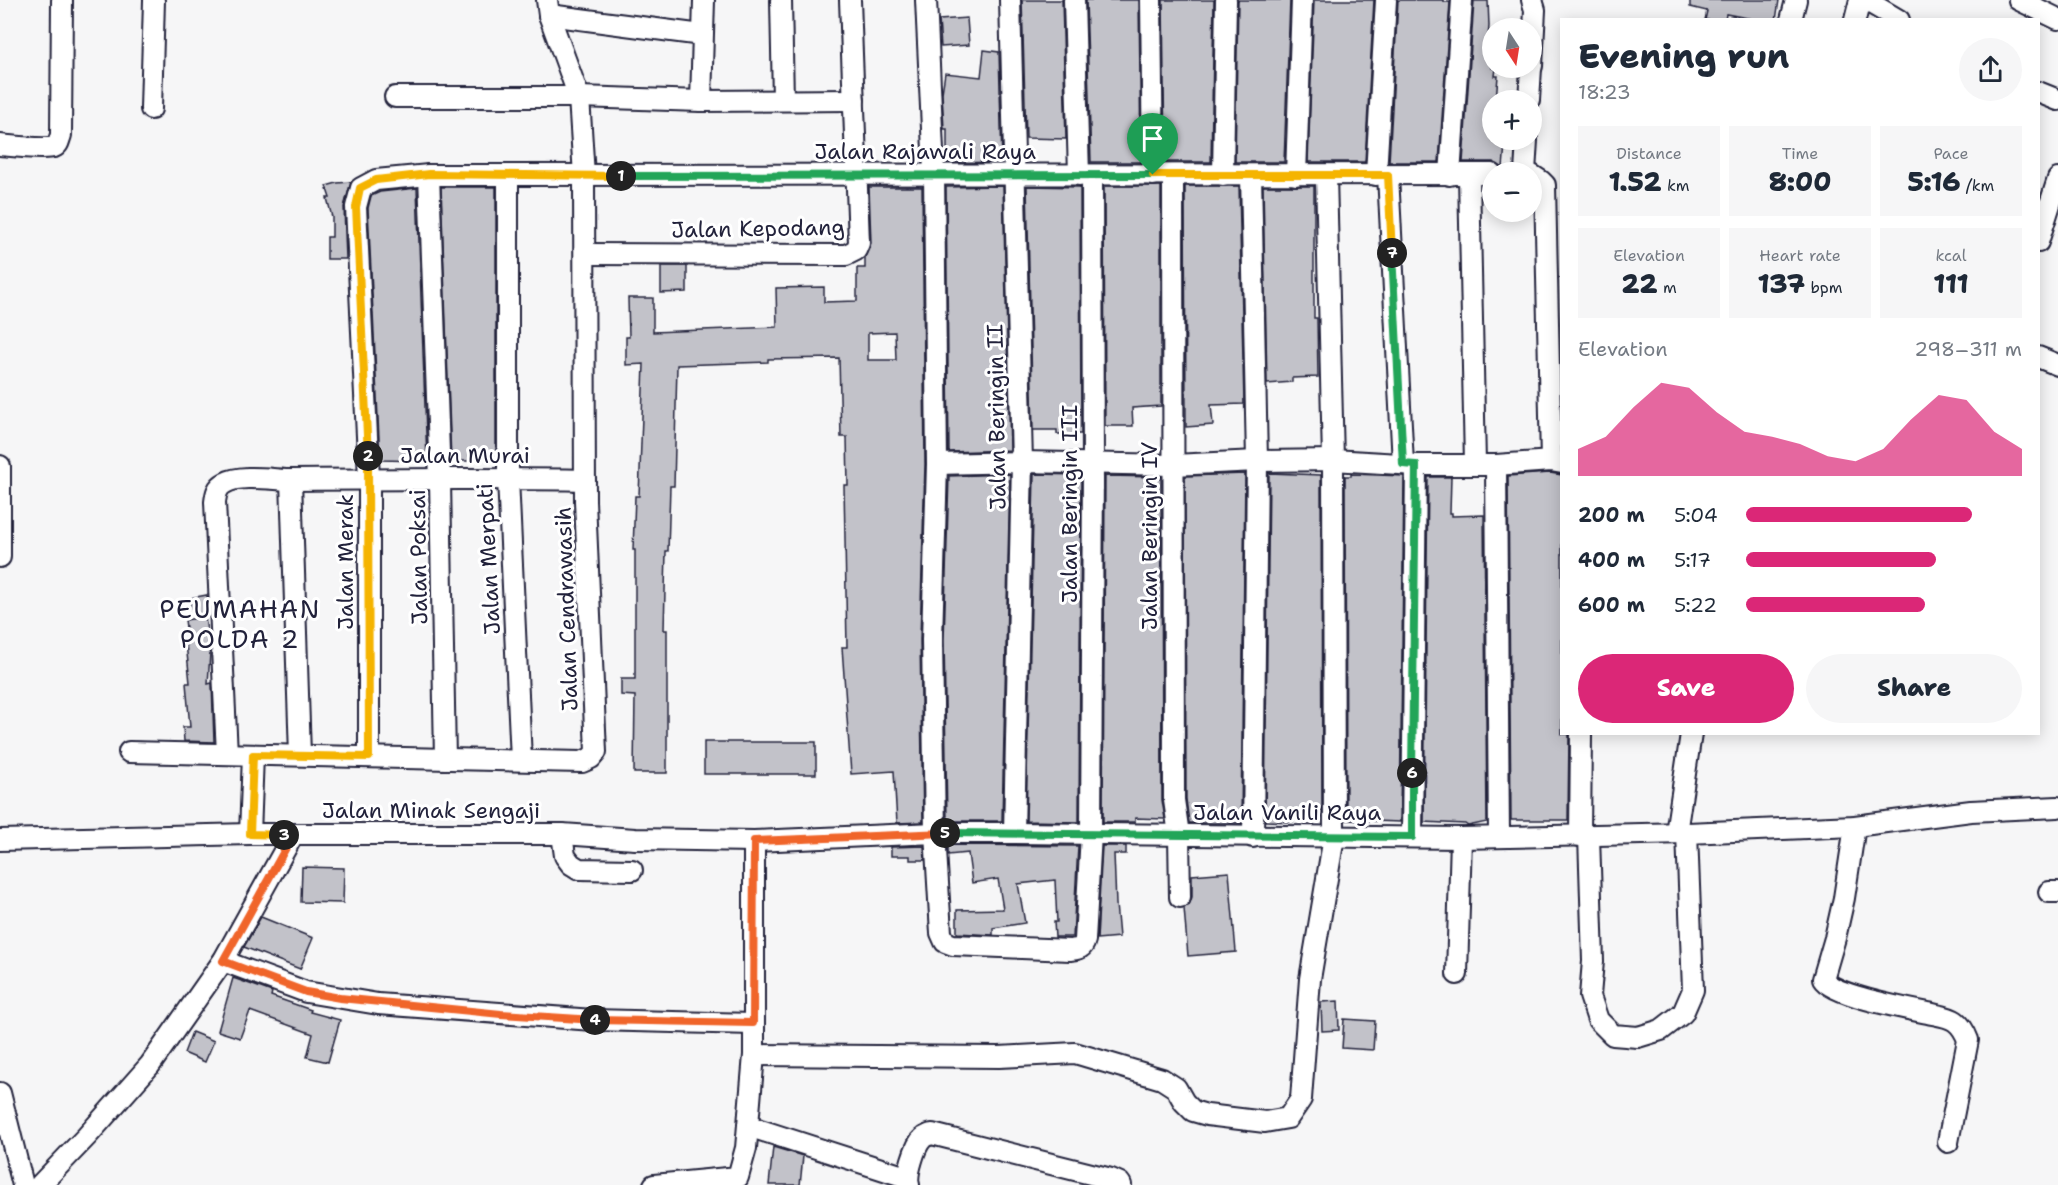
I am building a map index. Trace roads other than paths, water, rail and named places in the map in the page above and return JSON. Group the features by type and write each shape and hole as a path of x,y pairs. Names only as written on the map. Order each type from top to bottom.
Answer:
{"street":[{"path":"0,145 54,147 59,143 61,135 62,0"},
{"path":"151,109 154,0"},
{"path":"701,102 704,0"},
{"path":"781,0 783,100"},
{"name":"Jalan Kepodang","path":"585,254 846,255 856,250 859,243 858,176 850,0"},
{"path":"926,0 934,175 937,464 932,640 935,833"},
{"name":"Jalan Beringin II","path":"1010,0 1022,462 1014,833"},
{"name":"Jalan Beringin III","path":"935,833 939,915 941,933 945,942 953,945 1070,951 1079,949 1083,945 1091,834 1093,465 1086,175 1074,0"},
{"path":"1151,0 1153,175"},
{"path":"1223,175 1226,0"},
{"path":"1296,175 1302,0"},
{"path":"1386,0 1382,175 1409,465 1412,837"},
{"path":"1462,0 1460,175 1475,464"},
{"path":"1532,0 1534,18"},
{"path":"1792,18 1796,0"},
{"path":"1856,18 1863,0 1895,18"},
{"path":"2019,0 2058,19"},
{"path":"548,8 702,35"},
{"name":"Jalan Cendrawasih","path":"129,752 582,762 591,758 596,752 585,480 584,176 579,97 548,8"},
{"path":"2040,93 2058,100"},
{"path":"395,97 579,97 701,102 854,100"},
{"name":"Jalan Rajawali Raya","path":"360,188 376,180 429,174 584,176 1482,174"},
{"name":"Jalan Poksai","path":"429,174 440,480 445,759"},
{"name":"Jalan Merpati","path":"508,175 508,478 521,760"},
{"name":"Jalan Beringin IV","path":"1173,175 1174,800 1179,835 1180,897"},
{"path":"1251,175 1257,461 1253,837"},
{"path":"754,1055 999,1058 1076,1053 1162,1079 1176,1088 1184,1102 1193,1111 1207,1115 1265,1122 1288,1118 1301,1099 1310,979 1334,837 1333,460 1326,175"},
{"path":"2040,236 2058,179"},
{"path":"937,464 1022,462 1173,465 1333,460 1409,465 1496,465 1556,462 1545,185 1542,183"},
{"name":"Jalan Merak","path":"360,188 356,207 369,478 369,757"},
{"path":"2040,358 2058,365"},
{"path":"1496,465 1499,837"},
{"path":"0,466 0,557"},
{"name":"Jalan Murai","path":"227,754 215,502 217,490 225,482 243,478 585,480"},
{"path":"291,480 300,755"},
{"path":"1581,735 1584,836 1593,961 1590,996 1598,1020 1613,1035 1638,1037 1661,1030 1683,1013 1693,990 1693,934 1682,833 1690,735"},
{"path":"250,834 253,755"},
{"name":"Jalan Vanili Raya","path":"754,841 935,833 1461,838 1584,836 1855,826 1971,812 2058,807"},
{"path":"1855,826 1844,898 1823,979 1826,984 1847,993 1953,1019 1963,1028 1968,1040 1948,1142"},
{"name":"Jalan Minak Sengaji","path":"0,840 250,834 562,834 635,839 754,841"},
{"path":"562,834 566,856 571,864 579,869 632,870"},
{"path":"40,1185 150,1065 223,961 293,835"},
{"path":"1457,974 1461,838"},
{"path":"654,1185 737,1181 746,1148 754,1055 754,841"},
{"path":"223,961 306,992 378,1004 593,1020 753,1023"},
{"path":"0,1093 23,1185"},
{"path":"748,1126 907,1181 917,1148 923,1138 932,1134 1111,1179 1121,1185"}],"district":[{"name":"PEUMAHAN POLDA 2","path":"240,624"}]}
